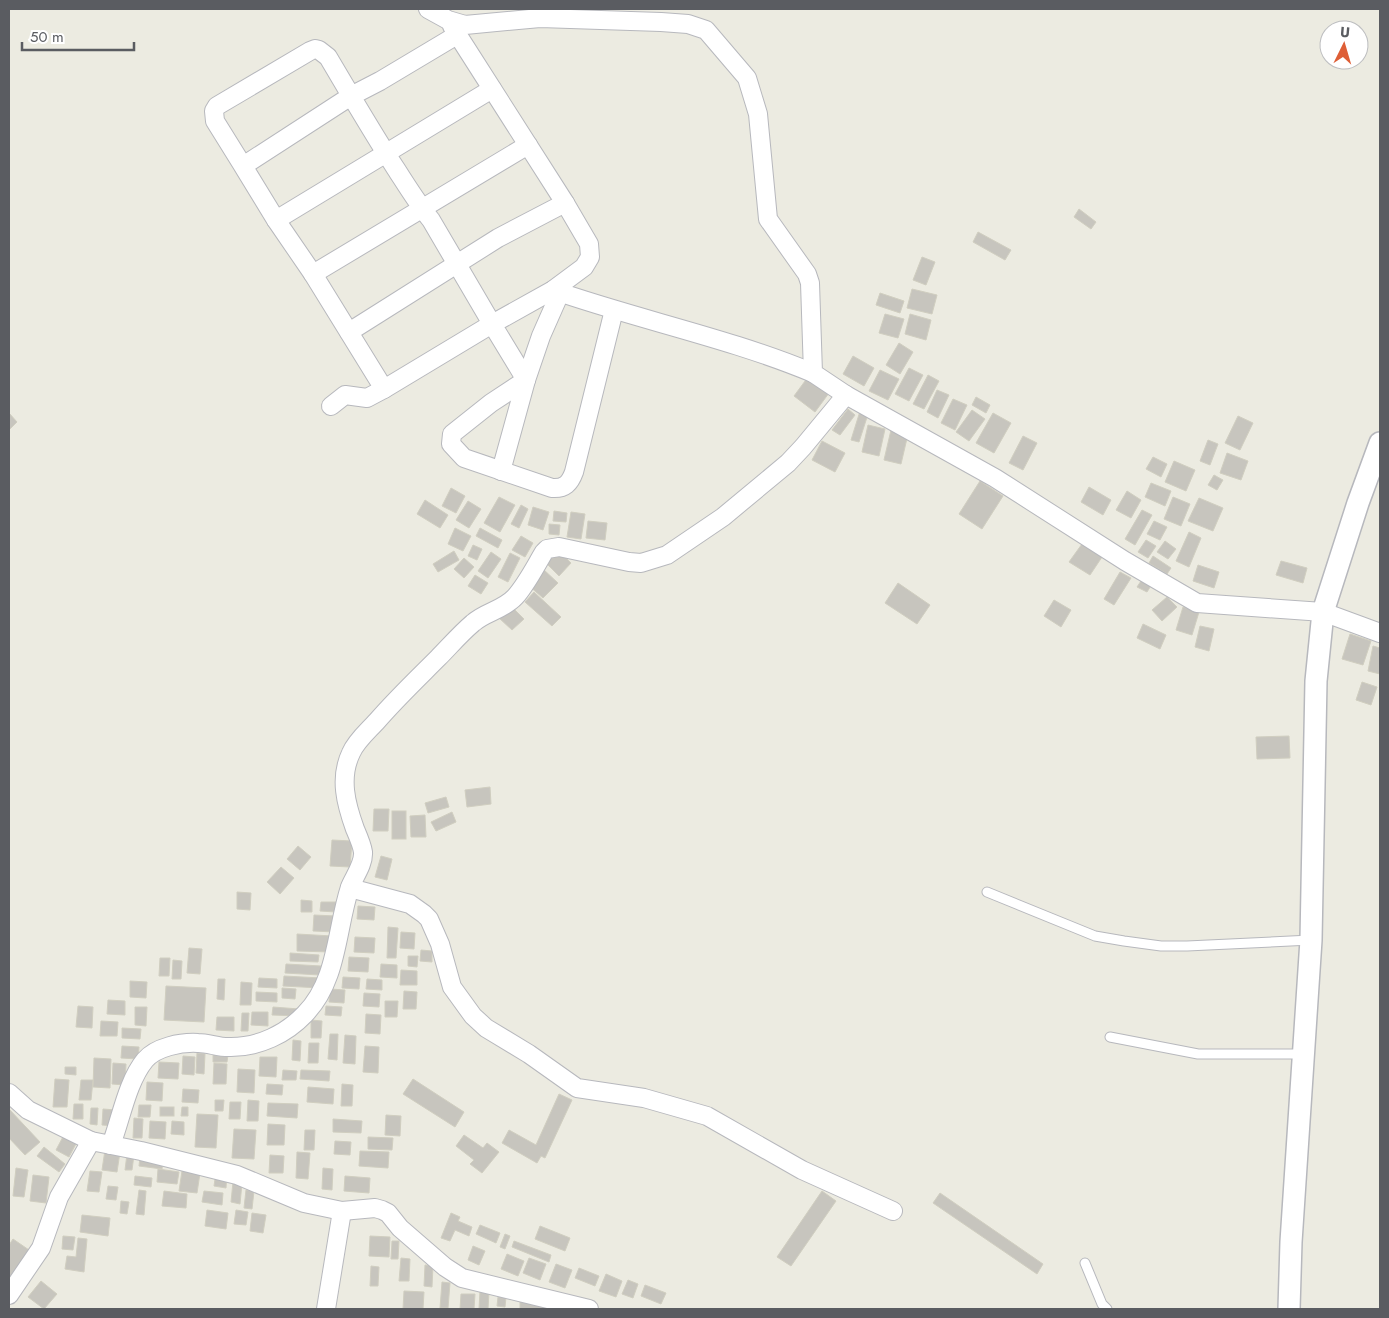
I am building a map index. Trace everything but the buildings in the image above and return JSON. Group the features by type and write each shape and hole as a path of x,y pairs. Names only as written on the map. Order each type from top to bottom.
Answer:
{"street":[{"path":"331,406 345,395 367,398 492,324 557,291 584,267 590,257 589,244 565,203 453,27 428,9"},
{"path":"243,166 352,96 380,81 453,27 540,18 661,22 688,24 706,30 747,78 751,90 758,114 768,219 807,274 810,283 813,373"},
{"path":"384,389 313,274 276,220 213,116 217,106 314,49 319,50 328,57 422,209 431,220 526,380"},
{"path":"276,220 492,89"},
{"path":"313,274 528,145"},
{"path":"349,332 498,238 565,203"},
{"path":"557,291 614,310 748,349 813,373 830,386 995,478 1125,561 1197,603 1324,612 1380,633"},
{"path":"501,471 526,380 557,291"},
{"path":"526,380 491,403 452,434 450,439 453,448 464,458 501,471 552,488 566,486 571,479 614,310"},
{"path":"111,1145 131,1085 146,1059 154,1053 165,1048 188,1043 231,1048 264,1041 293,1026 314,1004 333,960 350,888 363,856 346,800 345,773 351,752 386,711 474,622 510,602 516,596 547,549 559,547 640,563 667,555 723,516 788,463 808,442 846,395"},
{"path":"1289,1309 1291,1242 1311,940 1316,681 1324,612 1358,503 1380,443"},
{"path":"350,888 410,904 424,914 429,919 440,944 452,987 473,1016 486,1028 529,1054 577,1088 644,1098 707,1116 802,1170 892,1211"},
{"path":"9,1093 28,1110 91,1141 237,1176 295,1201 342,1211 375,1208 382,1210 388,1213 400,1228 445,1267 462,1278 588,1309"},
{"path":"9,1295 41,1248 59,1196 91,1141"},
{"path":"326,1309 342,1211"}],"lane":[{"path":"987,892 1095,936 1124,941 1161,946 1187,946 1311,940"},
{"path":"1110,1037 1198,1054 1304,1054"},
{"path":"1085,1263 1102,1304 1107,1309"}]}
